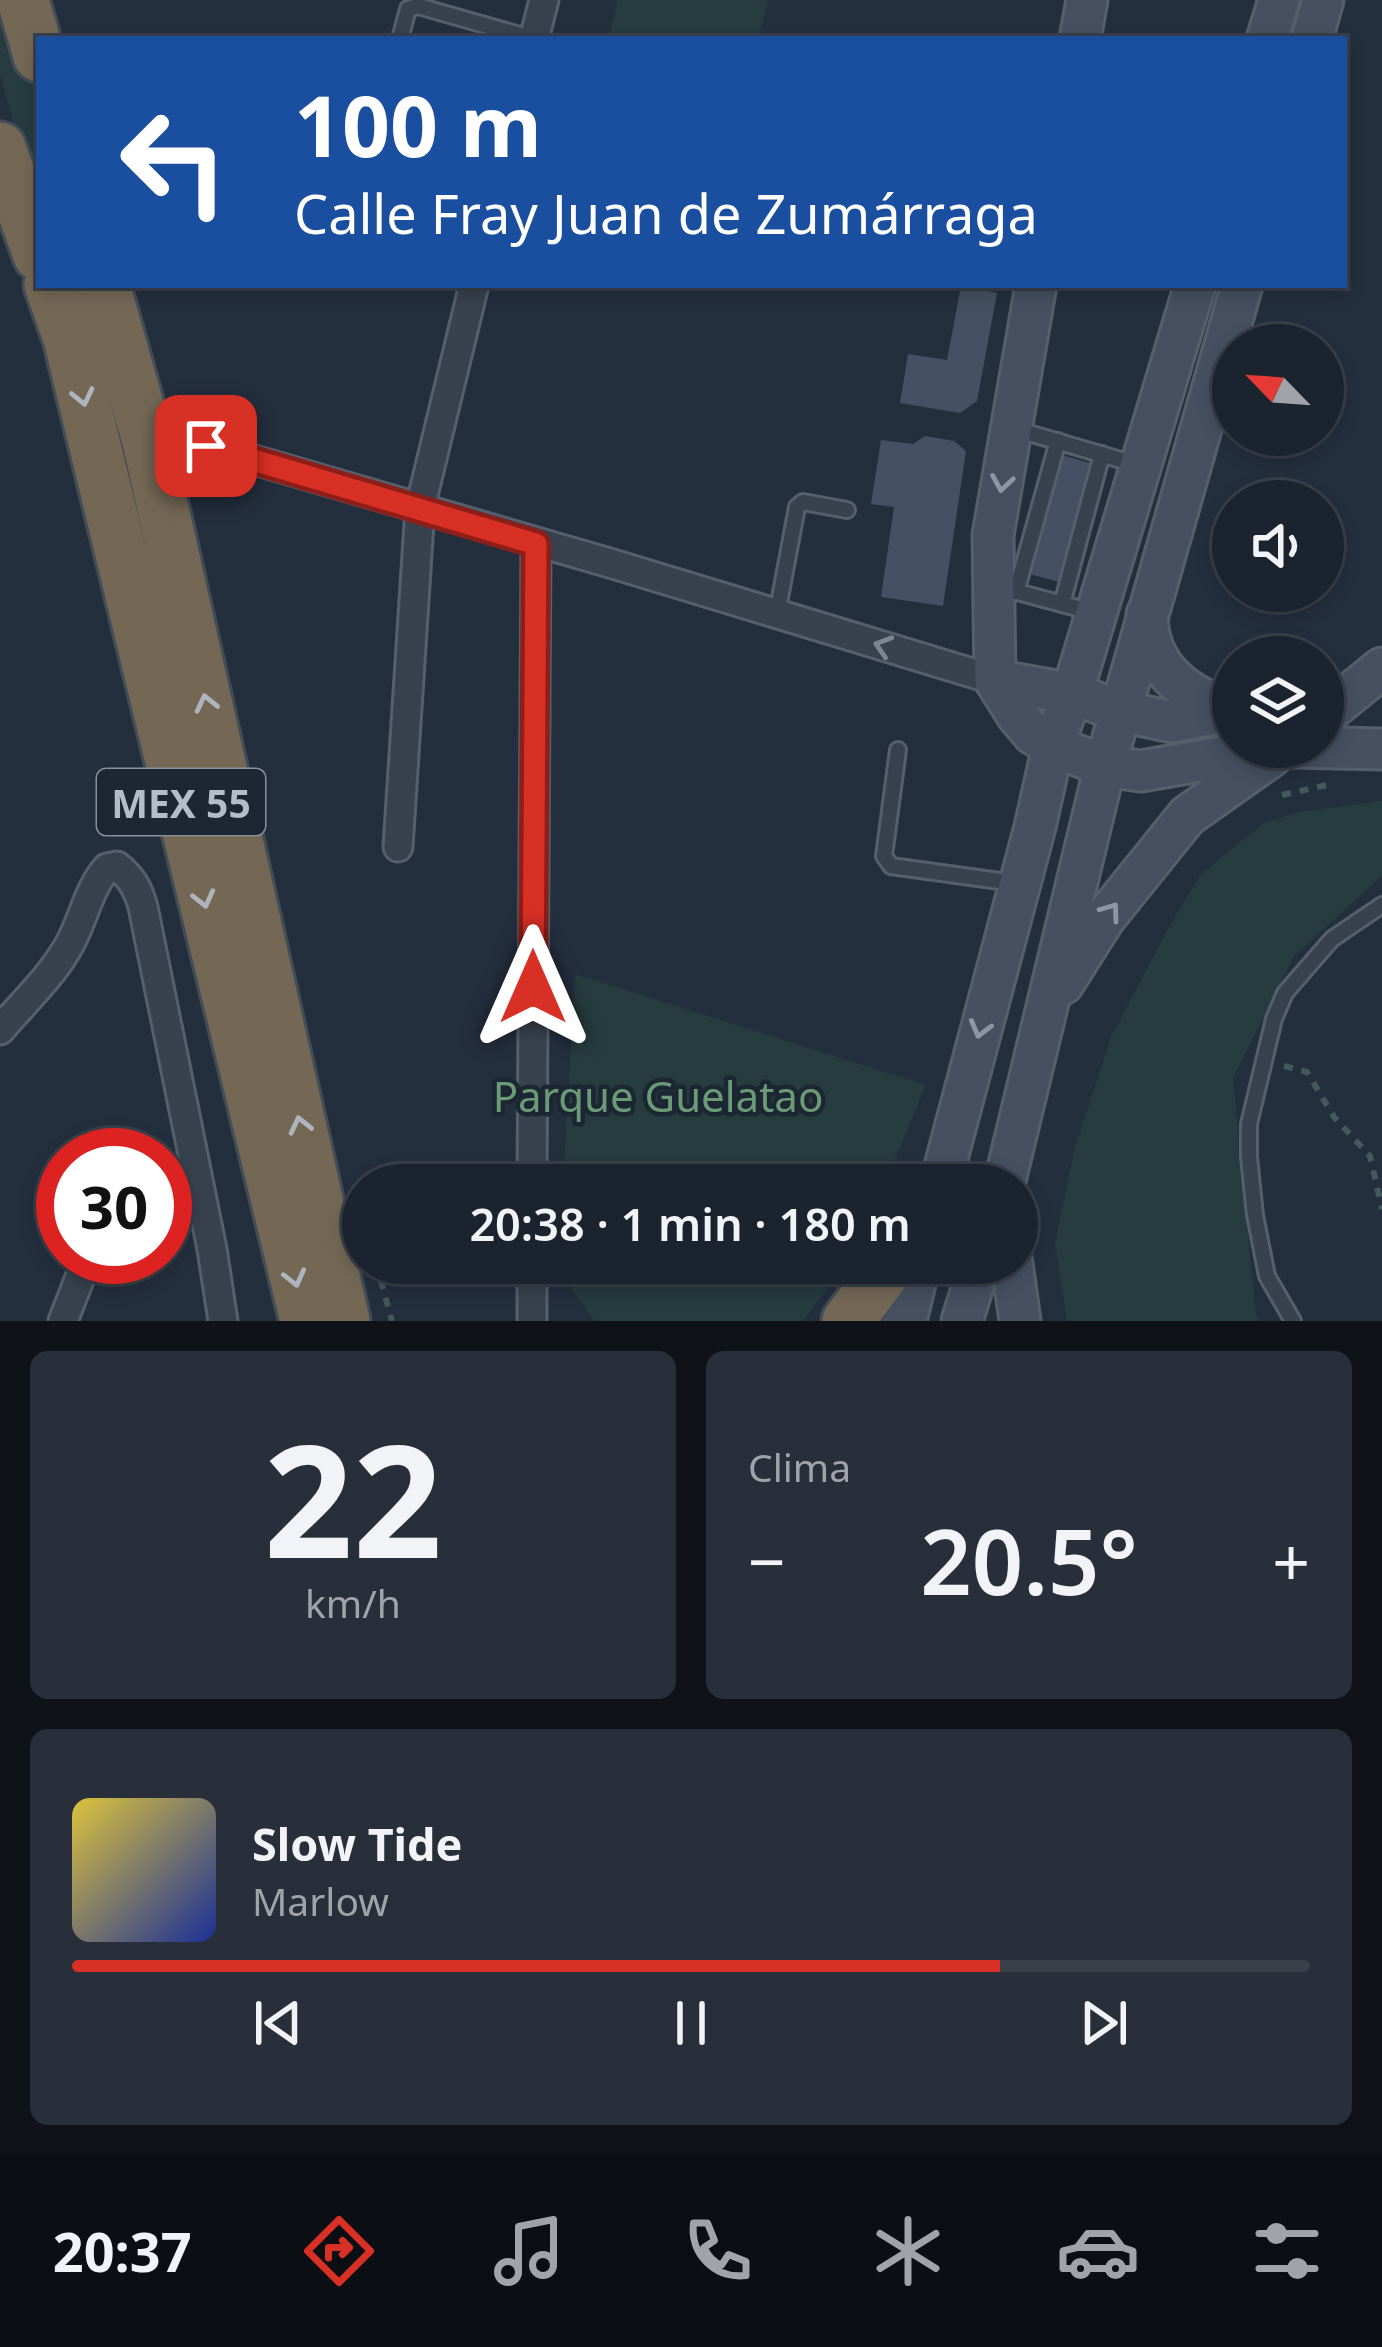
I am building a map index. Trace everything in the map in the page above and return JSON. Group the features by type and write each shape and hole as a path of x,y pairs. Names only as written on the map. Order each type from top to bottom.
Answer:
{"highway":[{"path":"23,0 36,46"},
{"path":"0,148 36,247"},
{"name":"MEX 55","path":"51,288 69,338 306,1321"},
{"name":"MEX 55","path":"105,288 148,441 344,1321"},
{"path":"848,1321 875,1284"}],"main road":[{"path":"1081,36 1087,0"},
{"path":"1268,36 1279,0"},
{"path":"1313,36 1323,0"},
{"path":"1035,288 993,535 1005,588 995,680 1033,734 1105,766 1141,771 1212,759"},
{"path":"946,1164 1054,746 1072,694 1080,609 1142,466 1194,288"},
{"path":"1010,1164 1105,766 1241,288"},
{"path":"1147,612 1150,643 1166,670 1198,699 1212,704"},
{"path":"1344,676 1382,665"},
{"path":"1344,698 1382,665"},
{"path":"995,680 1072,694 1172,722 1212,714"},
{"path":"1344,750 1382,749"},
{"path":"1047,1009 1104,919 1187,816 1254,768"},
{"path":"906,1321 915,1284"},
{"path":"962,1321 973,1284"},
{"path":"1015,1284 1020,1321"}],"street":[{"path":"398,847 420,508 473,288"},
{"path":"206,446 995,680"},
{"path":"532,1164 536,544"},
{"path":"0,1030 55,968 102,873 117,866 138,890 143,907 212,1249 219,1315"},
{"path":"63,1321 77,1284"},
{"path":"532,1284 532,1321"}],"lane":[{"path":"401,36 408,9 418,6 535,19"},
{"path":"1010,427 1142,466"},
{"path":"1058,441 1005,588 1080,609 1102,454"},
{"path":"777,614 796,507 803,502 847,510"},
{"path":"898,750 884,856 891,866 1019,884"},
{"path":"1293,1321 1267,1276 1251,1176 1249,1124 1274,1019 1285,993 1332,939 1382,905"}],"path":[{"path":"1263,1061 1307,1072 1334,1117 1370,1156 1382,1209"},
{"path":"382,1284 392,1321"}],"green space":[{"path":"617,0 768,0 760,36 610,36"},
{"path":"21,15 36,77 36,200 0,76 0,17"},
{"path":"1382,801 1382,876 1294,956 1233,1078 1260,1321 1067,1321 1055,1243 1075,1147 1111,1037 1201,874 1264,823 1299,812"},
{"name":"Parque Guelatao","path":"575,974 926,1085 893,1164 564,1164"},
{"path":"568,1284 831,1284 803,1321 594,1321"}],"building":[{"path":"961,288 997,293 977,401 960,413 900,403 908,354 947,360"},
{"path":"925,436 954,441 966,451 943,606 881,597 894,507 871,504 881,440 913,444"},
{"path":"1058,454 1097,465 1062,583 1023,572"}],"route":[{"path":"206,446 536,544 533,987"}]}
